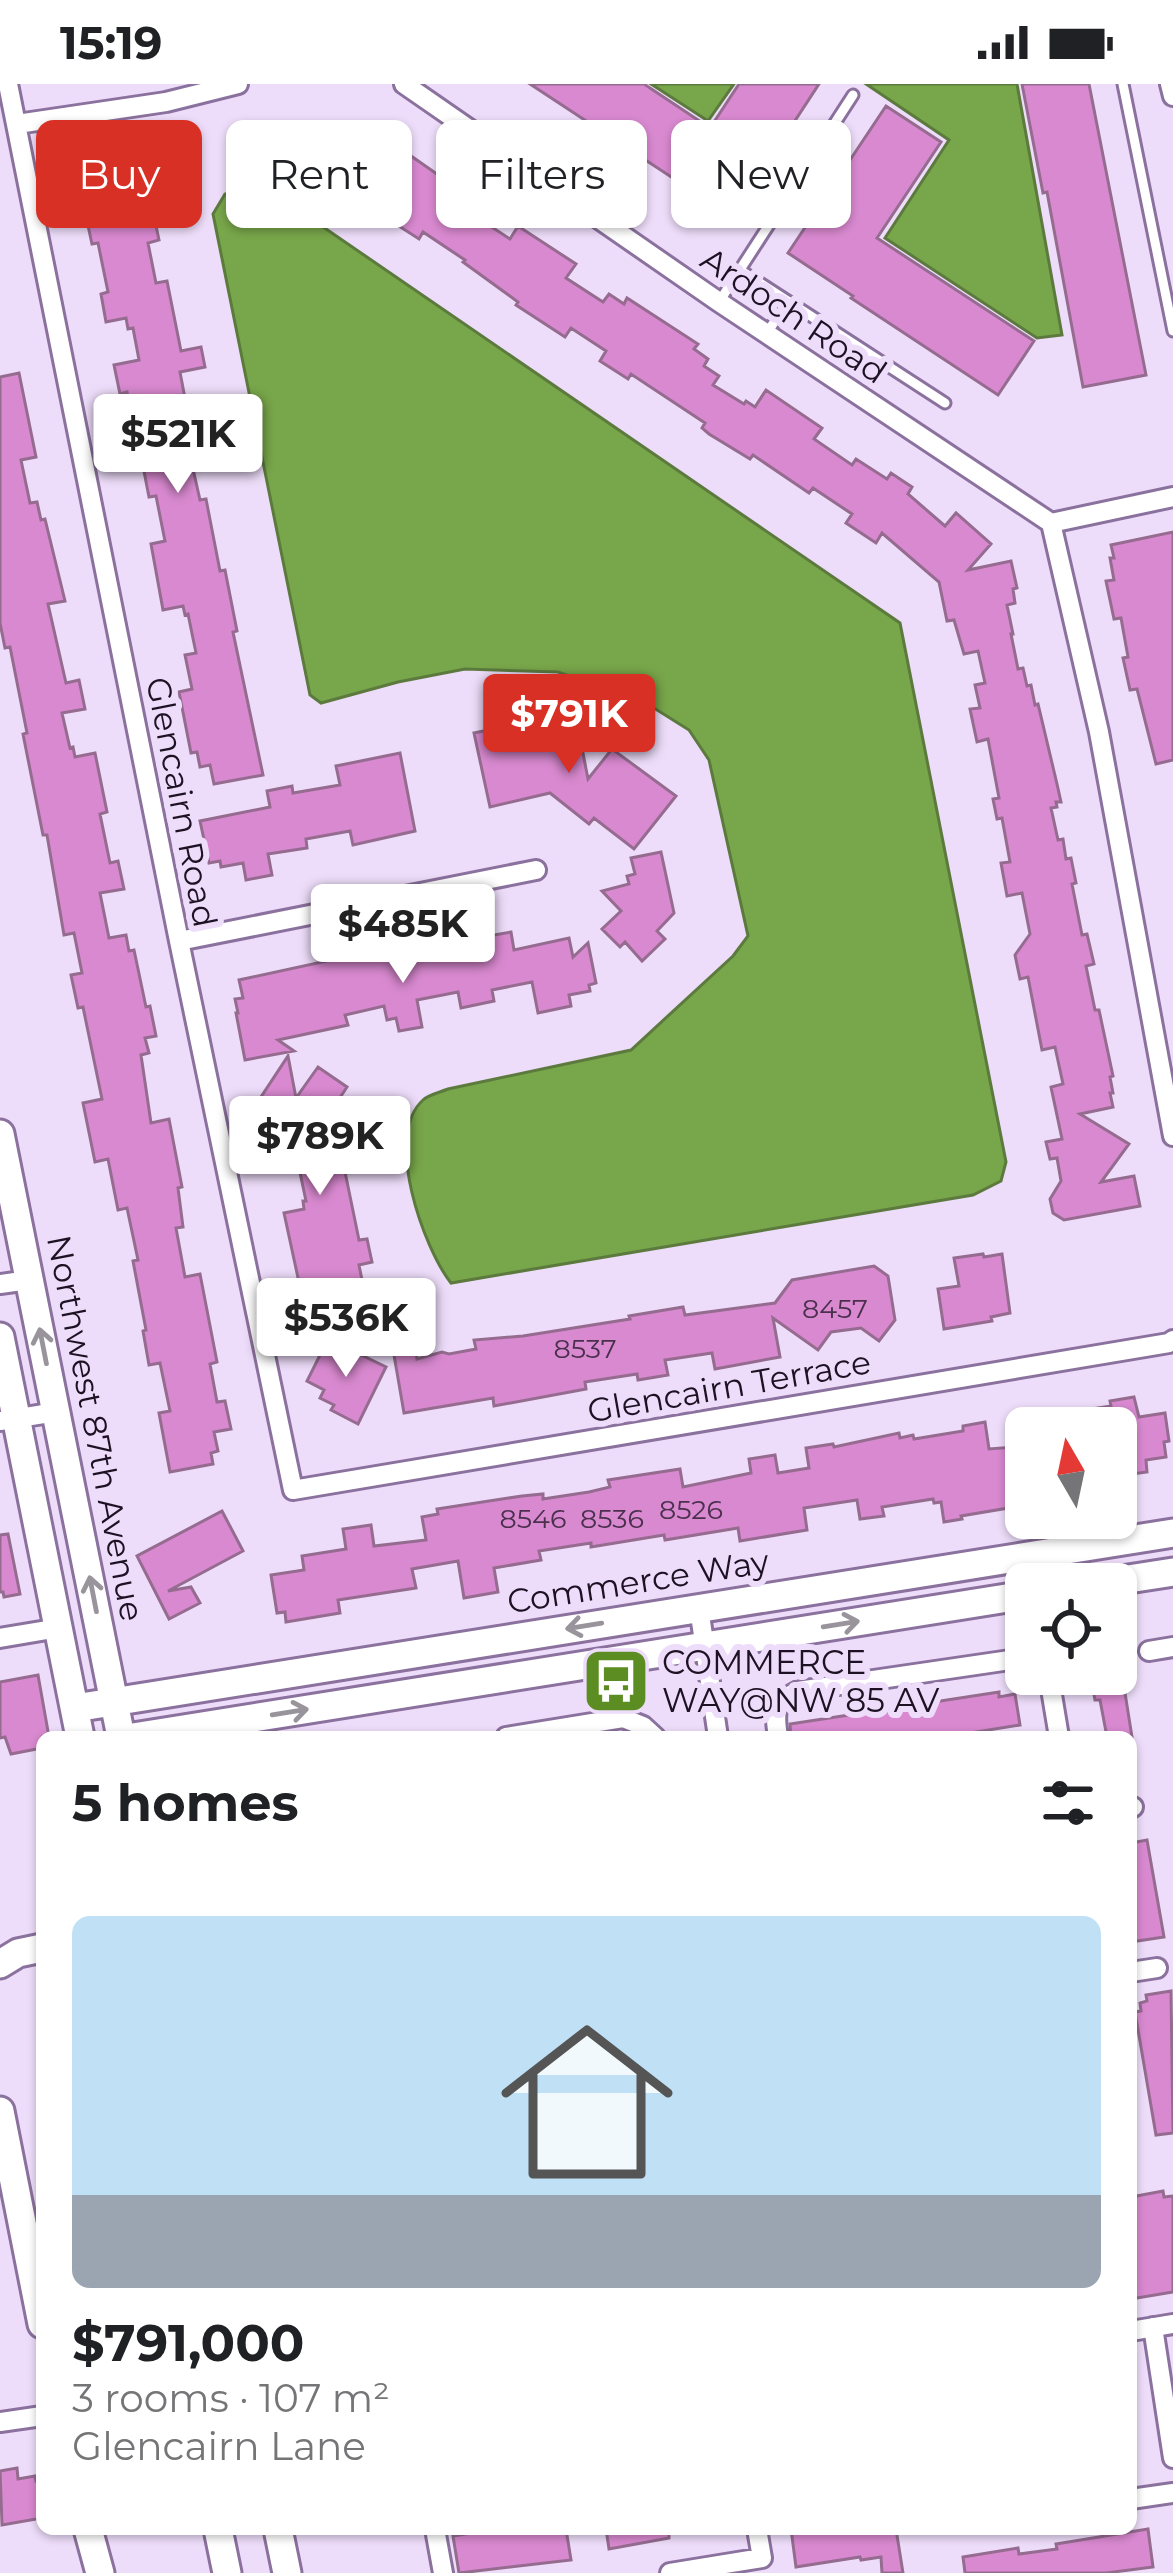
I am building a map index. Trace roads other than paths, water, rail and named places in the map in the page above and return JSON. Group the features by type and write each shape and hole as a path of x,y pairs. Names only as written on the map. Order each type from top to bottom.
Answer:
{"street":[{"name":"Glencairn Road","path":"8,84 178,941 293,1490"},
{"path":"17,124 166,102 238,84"},
{"name":"Ardoch Road","path":"404,84 1051,523"},
{"path":"1169,84 1173,96"},
{"path":"1173,497 1051,523 1099,732 1173,1136"},
{"path":"178,941 536,870"},
{"name":"Northwest 87th Avenue","path":"0,1134 120,1731"},
{"path":"0,1284 29,1280"},
{"path":"0,1337 8,1420 79,1731"},
{"name":"Glencairn Terrace","path":"293,1490 1173,1340"},
{"path":"8,1420 56,1412"},
{"name":"Commerce Way","path":"74,1708 1173,1533"},
{"path":"1137,1578 1173,1572"},
{"path":"171,1731 1005,1598"},
{"path":"699,1608 717,1731"},
{"path":"0,1638 58,1628"},
{"path":"1149,1651 1173,1647"},
{"path":"777,1731 775,1715 782,1700 798,1691 1005,1661"},
{"path":"1052,1695 1058,1731"},
{"path":"543,1731 623,1718 649,1731"},
{"path":"0,1964 36,1949"},
{"path":"1137,1971 1157,1968"},
{"path":"1,2126 36,2295"},
{"path":"1163,2326 1173,2458"},
{"path":"0,2422 36,2417"},
{"path":"1137,2498 1173,2493"},
{"path":"90,2535 100,2573"},
{"path":"219,2535 227,2573"},
{"path":"279,2535 287,2573"},
{"path":"436,2535 442,2573"},
{"path":"670,2573 762,2558 758,2535"}],"lane":[{"path":"1123,84 1173,331"},
{"path":"719,302 853,95"},
{"path":"740,270 945,403"},
{"path":"766,333 788,301"}],"place":[{"name":"COMMERCE WAY@NW 85 AV","path":"616,1681"}]}
